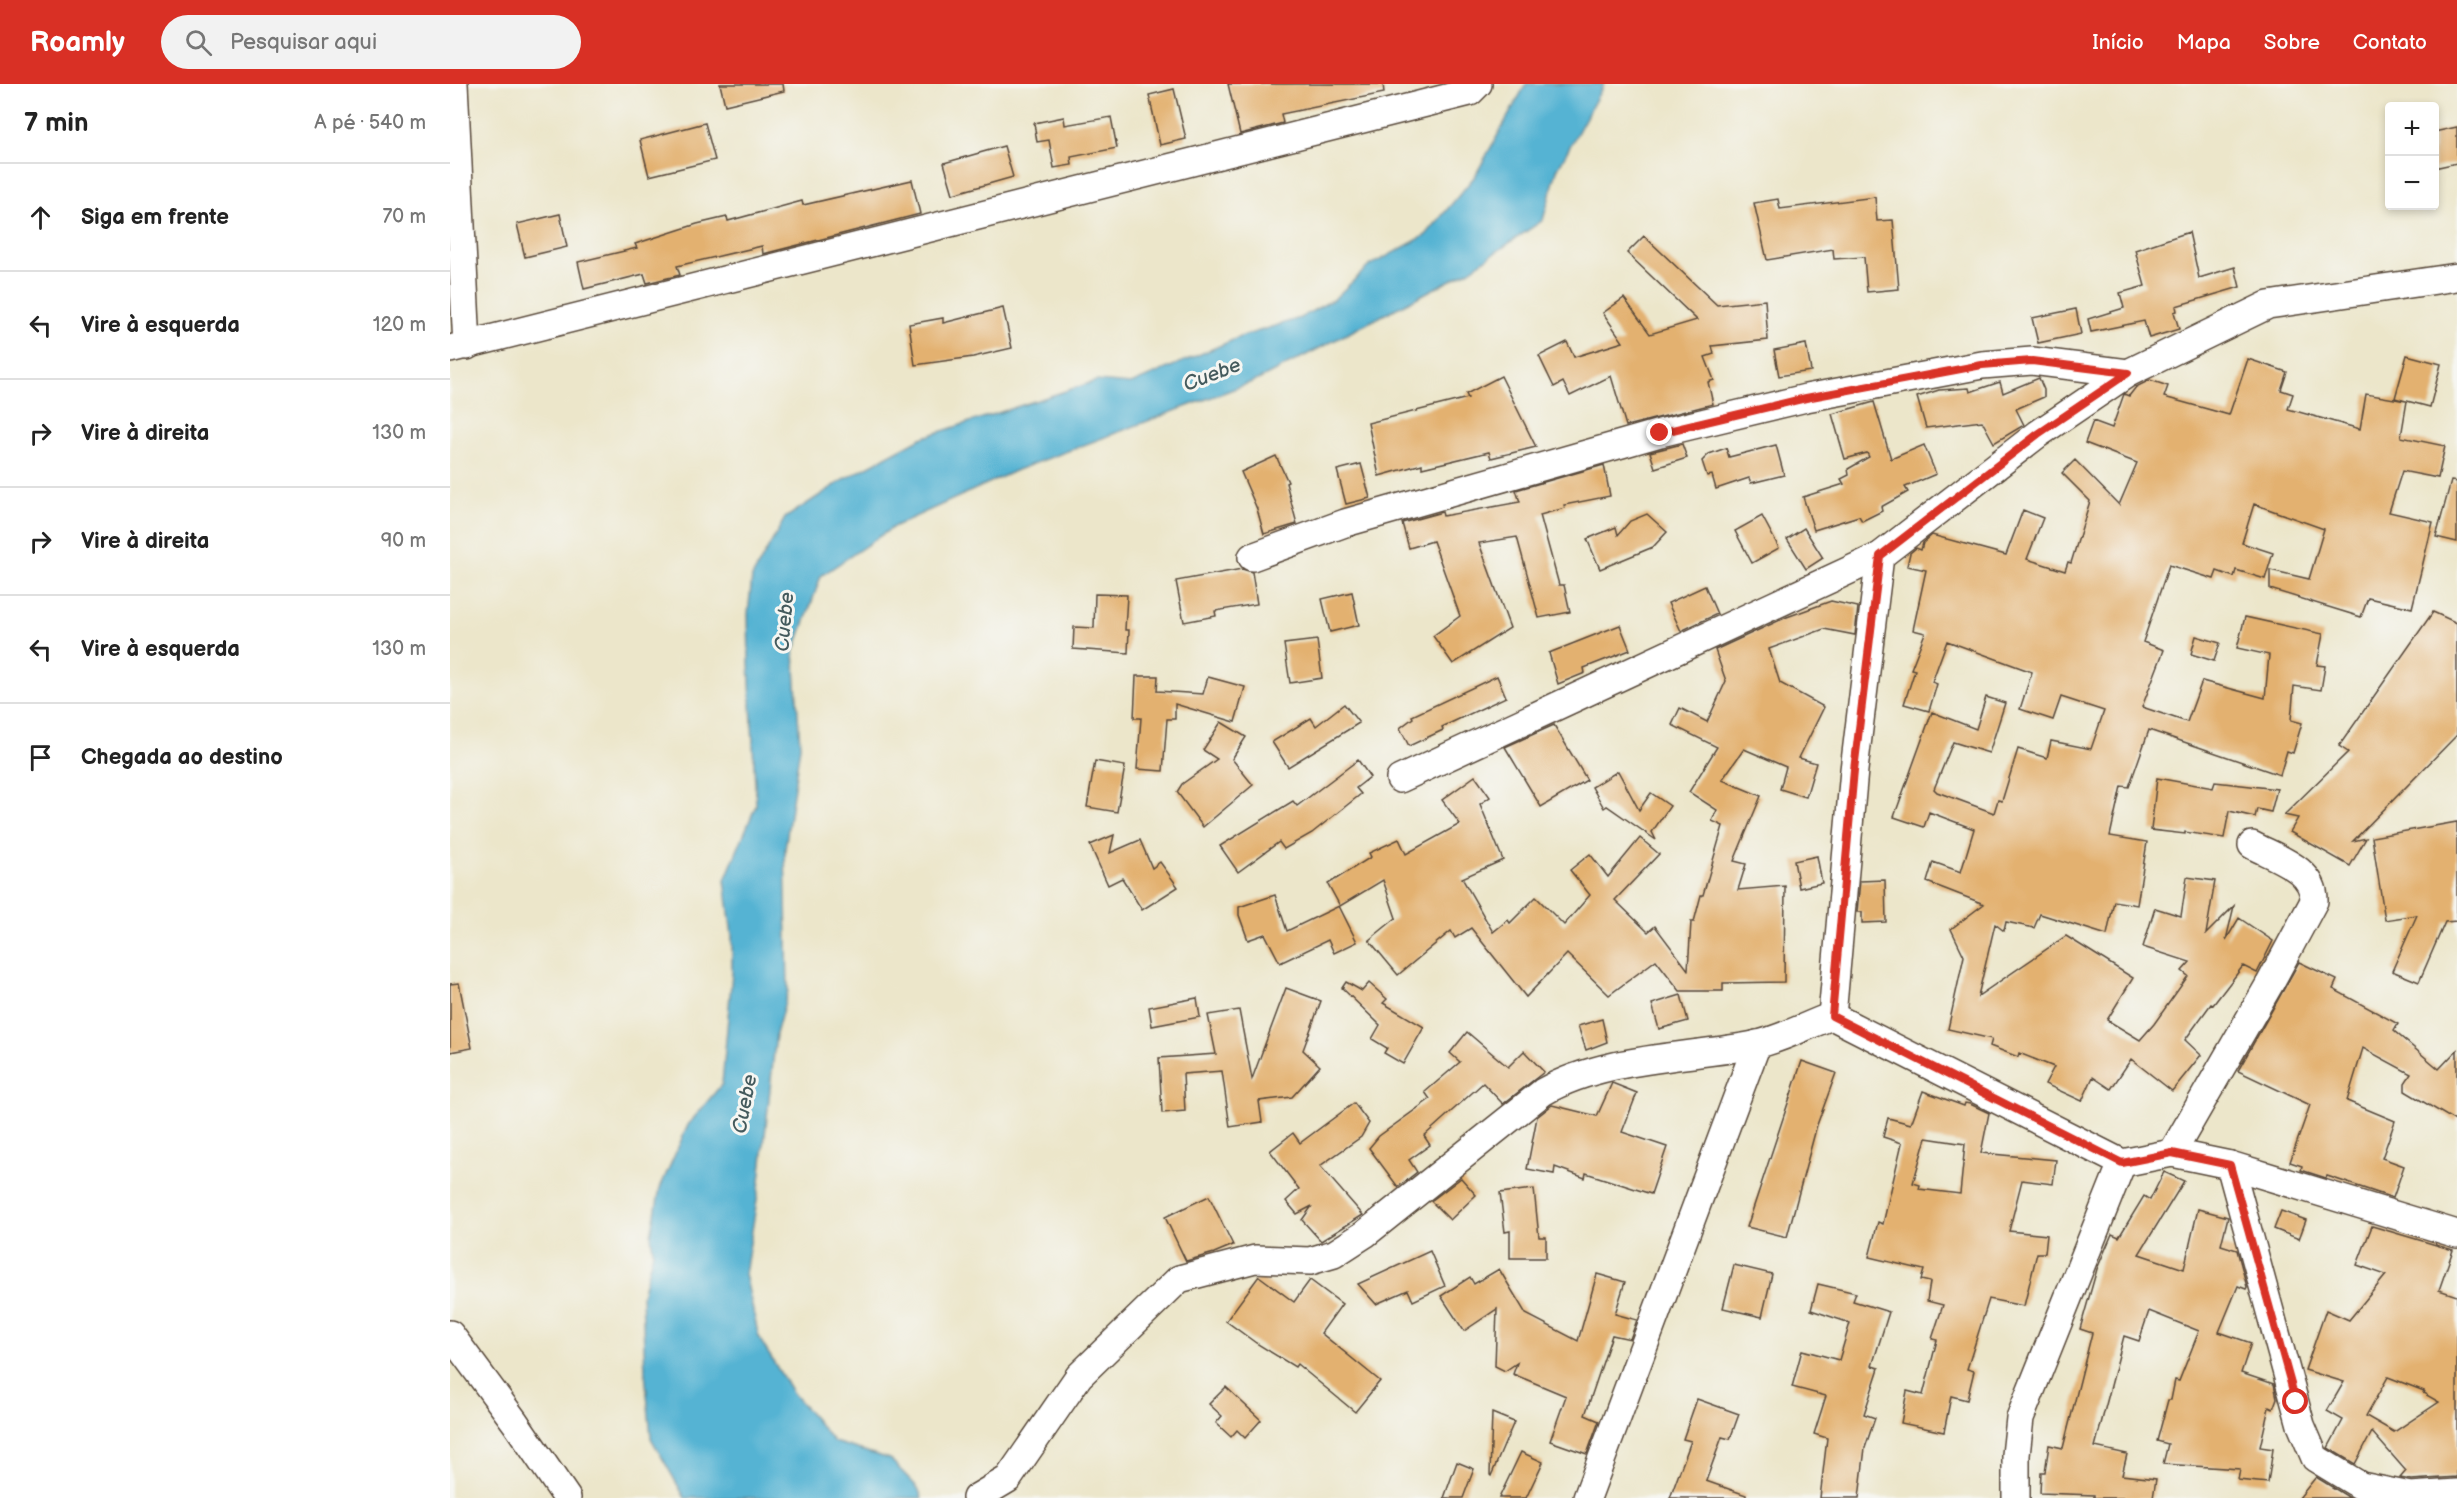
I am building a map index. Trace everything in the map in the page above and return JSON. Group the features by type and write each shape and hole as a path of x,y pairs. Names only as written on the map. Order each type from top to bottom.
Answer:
{"street":[{"path":"454,84 458,347 1470,92 1478,84"},
{"path":"1400,779 1880,556 2038,434 2128,373 2268,305 2457,277"},
{"path":"1252,557 1346,524 1649,436 1806,398 1982,365 2022,362 2128,373"},
{"path":"1832,1016 1854,770 1880,556"},
{"path":"2172,1153 2269,985 2314,901 2314,890 2310,880 2301,872 2253,845"},
{"path":"976,1498 1008,1479 1079,1376 1179,1279 1231,1268 1255,1259 1310,1261 1334,1254 1365,1234 1543,1092 1567,1078 1596,1070 1757,1044 1832,1016 2122,1163 2172,1153 2230,1165 2457,1234"},
{"path":"1587,1498 1757,1044"},
{"path":"2016,1498 2016,1455 2020,1418 2122,1163"},
{"path":"2230,1165 2301,1425 2315,1458 2361,1486 2410,1496 2457,1493"},
{"path":"450,1334 516,1422 567,1498"}],"water":[{"name":"Cuebe","path":"1526,84 1604,84 1557,170 1543,220 1468,271 1260,379 1017,470 895,526 821,576 794,652 800,746 785,849 788,991 776,1034 760,1181 745,1274 759,1338 792,1392 834,1442 890,1459 918,1488 922,1498 685,1498 651,1438 645,1372 642,1295 653,1252 651,1235 660,1188 688,1125 722,1084 732,973 732,936 725,880 756,805 748,614 752,577 785,518 843,480 921,438 1096,381 1131,384 1240,337 1300,318 1334,299 1369,266 1426,235 1475,176"}],"building":[{"path":"720,84 783,84 784,91 725,105"},
{"path":"1228,84 1383,84 1384,93 1281,114 1283,123 1240,134"},
{"path":"1174,89 1186,139 1160,145 1149,95"},
{"path":"1064,117 1065,125 1111,117 1117,148 1071,157 1072,165 1054,168 1049,140 1037,142 1034,123"},
{"path":"705,123 715,160 649,176 640,140"},
{"path":"2457,127 2457,163 2439,167 2439,131"},
{"path":"1004,146 1013,177 953,194 944,163"},
{"path":"912,180 920,214 763,254 762,246 677,266 680,275 647,283 644,274 584,289 578,262 637,248 635,244 697,224 727,217 728,221 802,201 803,205"},
{"path":"1875,197 1877,221 1893,220 1899,289 1867,292 1864,257 1834,259 1833,249 1767,260 1754,203 1778,199 1780,209"},
{"path":"560,214 567,247 525,257 517,224"},
{"path":"2189,232 2199,278 2235,267 2240,287 2176,306 2177,311 2174,312 2179,329 2149,338 2144,321 2091,332 2088,319 2124,308 2120,293 2145,286 2135,250"},
{"path":"1644,236 1717,305 1765,300 1768,340 1712,346 1714,354 1705,357 1714,380 1708,382 1713,404 1626,426 1611,376 1570,396 1563,382 1554,387 1539,356 1567,342 1574,357 1623,342 1603,313 1624,298 1650,334 1697,320 1627,253"},
{"path":"1003,308 1012,348 973,357 915,365 909,324 943,318 943,323"},
{"path":"2076,309 2081,334 2038,343 2032,318"},
{"path":"1806,344 1811,371 1779,376 1774,350"},
{"path":"2407,355 2441,364 2430,407 2407,401 2401,437 2445,446 2438,478 2402,471 2389,512 2433,522 2412,608 2368,598 2361,617 2270,589 2270,570 2309,579 2324,529 2254,504 2242,543 2273,553 2265,579 2236,570 2234,577 2217,571 2214,579 2169,565 2143,642 2164,650 2142,707 2187,722 2202,681 2265,698 2269,655 2237,648 2245,617 2323,634 2317,665 2325,666 2321,690 2294,686 2291,720 2302,723 2293,753 2287,751 2280,775 2149,730 2129,787 2121,786 2110,836 2147,842 2137,905 2114,901 2107,935 2040,914 2034,928 2006,922 2004,931 1995,924 1978,996 2066,936 2133,978 2107,1020 2140,1040 2188,976 2182,971 2190,962 2143,947 2155,908 2181,916 2187,877 2215,881 2206,934 2234,906 2226,940 2239,918 2273,941 2257,973 2243,966 2185,1040 2201,1055 2172,1091 2131,1059 2111,1089 2093,1077 2082,1101 2045,1084 2054,1067 2019,1053 2018,1057 1990,1046 1992,1039 1948,1029 1964,956 1951,929 1984,904 1927,882 1933,862 1961,872 1974,829 1929,812 1924,827 1894,817 1932,712 1976,729 1986,697 2005,703 1989,753 1953,742 1934,789 1994,813 1998,800 2002,801 2018,749 2047,758 2051,741 2091,749 2104,711 2061,697 2053,720 2020,709 2032,672 1947,641 1932,682 1937,684 1929,711 1904,704 1915,670 1911,669 1925,633 1913,630 1926,570 1907,566 1910,553 1916,548 1921,550 1923,543 1932,535 2006,555 2023,510 2043,518 2027,559 2065,571 2068,562 2071,563 2090,501 2062,473 2075,460 2119,505 2137,463 2085,443 2093,421 2112,428 2124,394 2129,396 2136,387 2150,380 2168,386 2164,397 2229,415 2248,359 2287,372 2281,390 2293,394 2288,409 2360,429 2366,394 2406,401 2395,398"},
{"path":"1501,376 1536,447 1491,458 1489,452 1422,468 1422,464 1379,476 1368,423 1468,398 1466,394"},
{"path":"2039,378 2044,397 2016,409 2024,425 1994,443 1982,421 1926,428 1917,397 1939,390 1969,388 1970,392 2000,382 2003,393"},
{"path":"1874,402 1891,459 1924,445 1936,474 1905,487 1908,492 1881,507 1882,511 1862,521 1859,516 1814,530 1803,497 1844,484 1841,479 1849,475 1848,469 1869,457 1867,453 1845,459 1832,414"},
{"path":"1682,444 1687,458 1655,468 1650,452"},
{"path":"1776,445 1784,475 1751,483 1749,478 1716,489 1712,475 1707,476 1702,461 1709,454 1726,448 1729,457"},
{"path":"1276,456 1288,482 1286,483 1297,524 1264,534 1257,509 1241,472"},
{"path":"1361,464 1370,498 1346,504 1337,470"},
{"path":"1604,465 1610,496 1564,505 1565,508 1540,515 1559,585 1564,585 1570,612 1539,618 1517,537 1479,543 1510,628 1453,664 1433,636 1460,616 1433,541 1409,548 1402,523 1442,512 1443,516 1520,502 1516,490"},
{"path":"2451,481 2457,482 2457,542 2436,537"},
{"path":"1647,514 1667,532 1653,547 1600,569 1587,539 1616,527 1618,535 1630,521"},
{"path":"1762,516 1779,548 1752,563 1735,531"},
{"path":"1804,528 1823,558 1806,569 1787,539"},
{"path":"1242,569 1252,572 1257,604 1215,611 1216,616 1184,622 1176,581"},
{"path":"1705,586 1717,614 1681,631 1668,603"},
{"path":"1352,592 1359,625 1330,632 1322,599"},
{"path":"1095,594 1127,595 1125,630 1129,630 1128,653 1073,649 1074,627 1094,628"},
{"path":"1831,601 1858,607 1855,635 1824,629 1769,649 1780,683 1824,707 1799,758 1816,763 1806,797 1780,789 1786,767 1744,749 1722,780 1761,796 1734,861 1746,864 1738,890 1785,886 1784,982 1723,983 1723,991 1680,991 1656,960 1609,995 1567,954 1526,997 1471,928 1455,938 1451,931 1398,975 1369,940 1396,918 1383,880 1340,906 1328,884 1371,857 1369,853 1399,839 1406,854 1460,824 1442,800 1475,776 1490,797 1480,804 1503,860 1462,878 1493,932 1508,920 1510,923 1536,897 1564,925 1590,895 1570,870 1590,854 1608,877 1640,838 1659,854 1615,900 1648,932 1655,926 1688,970 1691,922 1694,922 1701,895 1703,895 1723,826 1712,821 1717,810 1689,792 1717,747 1672,725 1680,708 1707,722 1726,681 1715,650 1787,617"},
{"path":"2433,612 2457,623 2457,735 2353,841 2366,838 2350,866 2290,832 2298,818 2284,815 2348,752 2339,746"},
{"path":"1620,625 1630,650 1584,668 1585,673 1558,684 1549,653"},
{"path":"2196,636 2220,643 2214,661 2191,654"},
{"path":"1317,640 1322,678 1290,683 1284,644"},
{"path":"1136,676 1158,676 1157,691 1203,694 1208,677 1245,687 1235,722 1175,704 1175,719 1167,719 1163,771 1137,769 1141,718 1134,718"},
{"path":"1497,676 1506,697 1442,727 1443,730 1409,746 1400,728 1413,718 1412,716"},
{"path":"1344,704 1359,723 1288,767 1272,742 1311,718 1316,726"},
{"path":"1221,722 1246,737 1232,759 1253,785 1203,827 1177,792 1182,784 1217,759 1203,750"},
{"path":"1554,725 1587,780 1541,807 1505,747"},
{"path":"1358,760 1370,777 1356,788 1361,794 1312,833 1284,849 1279,842 1238,872 1220,846 1293,801 1297,806"},
{"path":"1095,761 1125,766 1117,812 1087,807"},
{"path":"1618,771 1639,810 1651,793 1670,806 1652,832 1656,840 1607,806 1604,808 1592,787"},
{"path":"2157,778 2213,788 2215,782 2277,789 2271,812 2257,809 2255,817 2229,811 2224,838 2151,830"},
{"path":"2457,822 2457,921 2445,922 2419,982 2392,971 2417,915 2385,920 2372,837"},
{"path":"1114,835 1110,853 1140,840 1152,868 1160,862 1178,887 1142,910 1122,878 1108,885 1090,845"},
{"path":"1817,856 1822,883 1799,888 1794,861"},
{"path":"1885,880 1886,922 1862,923 1862,912 1857,912 1860,881"},
{"path":"1275,895 1287,931 1339,906 1357,942 1334,953 1328,940 1280,963 1265,934 1248,940 1239,915 1239,907"},
{"path":"2299,962 2337,980 2333,989 2398,1024 2394,1031 2439,1069 2457,1050 2457,1122 2405,1091 2405,1083 2411,1074 2363,1048 2347,1101 2395,1121 2382,1158 2404,1166 2393,1198 2327,1176 2326,1178 2301,1170 2302,1166 2290,1162 2310,1105 2238,1071"},
{"path":"1346,982 1362,991 1369,983 1387,999 1383,1003 1424,1027 1403,1064 1384,1053 1387,1048 1372,1039 1380,1025 1342,988"},
{"path":"459,983 472,1048 450,1052 450,984"},
{"path":"1286,988 1321,1001 1303,1050 1320,1066 1292,1097 1259,1101 1262,1122 1230,1127 1222,1071 1183,1074 1185,1111 1162,1113 1159,1058 1216,1054 1208,1015 1239,1010 1252,1079"},
{"path":"1681,995 1688,1021 1659,1029 1652,1004"},
{"path":"1197,998 1200,1017 1152,1026 1149,1007"},
{"path":"1602,1019 1607,1042 1586,1050 1578,1026"},
{"path":"1467,1032 1508,1067 1524,1051 1544,1072 1503,1104 1483,1083 1424,1136 1430,1145 1409,1160 1417,1172 1398,1187 1369,1148 1379,1136 1430,1099 1425,1092 1460,1062 1450,1053"},
{"path":"1802,1061 1836,1073 1817,1125 1787,1237 1747,1227"},
{"path":"1612,1083 1637,1093 1622,1132 1667,1147 1651,1194 1586,1173 1585,1178 1555,1167 1554,1174 1527,1169 1537,1117 1552,1105 1597,1116"},
{"path":"1923,1091 1964,1106 1965,1103 1970,1104 1989,1113 1981,1153 2056,1160 2053,1184 2022,1180 2009,1231 2047,1235 2045,1253 2037,1253 2024,1306 1989,1299 1967,1369 1974,1371 1967,1400 1951,1396 1944,1432 1901,1423 1907,1391 1923,1395 1937,1340 1932,1339 1943,1305 1927,1301 1930,1282 1921,1280 1924,1270 1869,1257 1878,1222 1883,1224 1902,1143 1883,1137 1888,1118 1911,1124","holes":["1926,1138 1965,1144 1960,1194 1919,1189 1920,1185 1913,1183"]},
{"path":"1354,1103 1369,1123 1361,1137 1320,1166 1363,1215 1321,1241 1302,1220 1312,1206 1297,1214 1286,1201 1299,1189 1270,1151 1293,1133 1300,1143"},
{"path":"2164,1172 2184,1181 2139,1254 2184,1269 2198,1209 2228,1217 2221,1245 2237,1250 2247,1287 2246,1289 2238,1286 2219,1332 2251,1343 2241,1373 2274,1384 2277,1398 2273,1409 2269,1407 2260,1447 2273,1449 2268,1483 2238,1480 2240,1469 2163,1464 2168,1444 2157,1441 2168,1400 2171,1400 2175,1380 2179,1381 2199,1331 2149,1311 2139,1341 2124,1336 2095,1447 2127,1454 2122,1475 2156,1479 2153,1498 2094,1498 2094,1495 2040,1493 2041,1472 2045,1472 2049,1445 2063,1448 2092,1333 2080,1329 2097,1269 2112,1234 2119,1237 2144,1196 2150,1200"},
{"path":"1461,1178 1476,1195 1450,1220 1431,1201"},
{"path":"1534,1189 1539,1237 1546,1237 1546,1258 1510,1258 1510,1231 1505,1232 1500,1193"},
{"path":"1209,1196 1233,1245 1186,1261 1165,1217"},
{"path":"2281,1211 2306,1220 2299,1239 2274,1229"},
{"path":"2372,1226 2453,1250 2439,1290 2457,1296 2457,1477 2411,1480 2400,1478 2406,1471 2372,1432 2355,1464 2328,1448 2343,1420 2327,1411 2344,1382 2305,1370 2326,1310 2349,1320 2386,1275 2357,1265","holes":["2388,1377 2424,1391 2423,1393 2439,1402 2394,1432 2366,1416"]},
{"path":"1430,1251 1445,1286 1413,1301 1408,1290 1376,1304 1358,1284"},
{"path":"1734,1265 1772,1274 1762,1317 1723,1308"},
{"path":"1499,1269 1526,1314 1578,1341 1597,1274 1625,1282 1615,1314 1637,1320 1630,1339 1612,1335 1585,1415 1599,1421 1587,1454 1550,1441 1566,1396 1513,1374 1517,1363 1505,1371 1495,1366 1497,1309 1464,1331 1441,1296 1470,1277 1474,1284"},
{"path":"1259,1276 1294,1302 1310,1280 1342,1304 1321,1333 1380,1381 1355,1412 1297,1364 1295,1367 1226,1321"},
{"path":"1818,1284 1856,1293 1853,1301 1889,1312 1872,1366 1879,1368 1864,1414 1875,1418 1865,1448 1859,1498 1820,1498 1827,1438 1814,1434 1826,1396 1792,1387 1802,1350 1839,1360 1850,1323 1811,1310"},
{"path":"1226,1387 1261,1420 1245,1438 1237,1430 1231,1437 1216,1423 1222,1416 1209,1404"},
{"path":"1697,1399 1739,1414 1730,1439 1722,1437 1706,1481 1746,1495 1746,1498 1670,1498 1691,1441 1683,1439"},
{"path":"1492,1413 1514,1422 1491,1476 1490,1475"},
{"path":"1521,1452 1543,1462 1526,1498 1499,1498"},
{"path":"1457,1462 1474,1469 1463,1498 1444,1498"},
{"path":"2316,1477 2350,1498 2299,1498"}],"route":[{"path":"1660,433 1806,398 1982,365 2032,361 2128,373 2038,434 1880,556 1854,770 1832,1016 2122,1163 2172,1153 2230,1165 2237,1199 2296,1402"}]}
